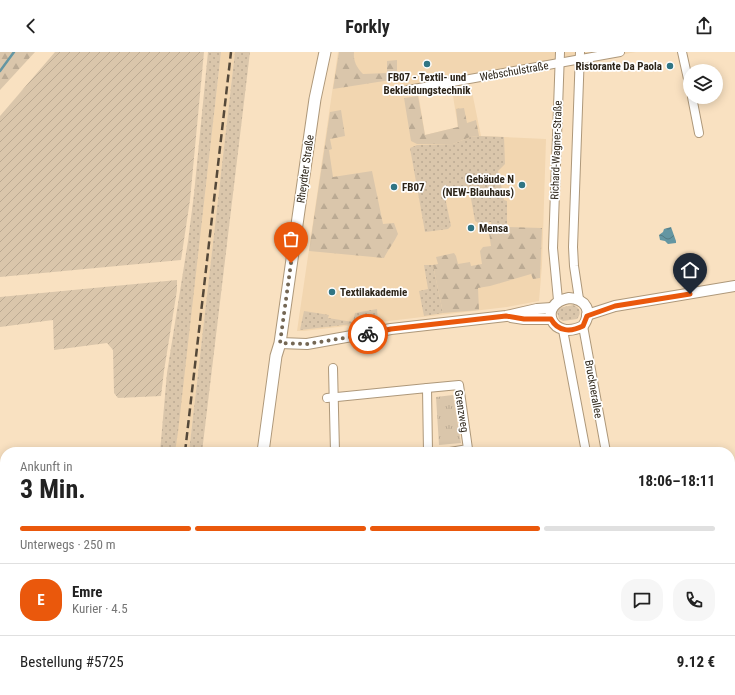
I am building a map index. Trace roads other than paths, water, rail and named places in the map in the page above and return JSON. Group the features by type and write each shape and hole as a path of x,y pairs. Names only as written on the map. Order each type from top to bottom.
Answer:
{"main road":[{"name":"Rheydter Straße","path":"264,447 315,99 325,52"}],"street":[{"name":"Richard-Wagner-Straße","path":"555,304 553,248 560,52"},
{"name":"Webschulstraße","path":"408,90 559,63 580,56 620,52"},
{"path":"682,52 685,64"},
{"name":"Richard-Wagner-Straße","path":"579,299 573,247 580,56"},
{"path":"693,104 699,133"},
{"path":"587,311 606,305 615,306 735,286"},
{"path":"280,343 307,344 391,329 506,316 537,310 568,298 579,299 587,311 583,326 575,330 563,330 556,326 550,315 555,304"},
{"path":"506,316 524,319 551,319"},
{"name":"Brucknerallee","path":"583,326 605,447"},
{"name":"Brucknerallee","path":"563,330 585,447"},
{"path":"333,368 330,398 335,447"},
{"name":"Grenzweg","path":"330,398 459,385 468,447"},
{"path":"427,388 428,447"}],"water":[{"path":"671,227 676,243 668,244 665,241 660,240 659,235 664,229"}],"waterway":[{"path":"0,71 14,52"}],"railway":[{"path":"186,447 231,52"}],"place":[{"name":"FB07 - Textil- und Bekleidungstechnik","path":"427,64"},
{"name":"Ristorante Da Paola","path":"670,66"},
{"name":"Gebäude N (NEW-Blauhaus)","path":"522,185"},
{"name":"FB07","path":"394,187"},
{"name":"Mensa","path":"471,228"},
{"name":"Textilakademie","path":"332,292"}]}
